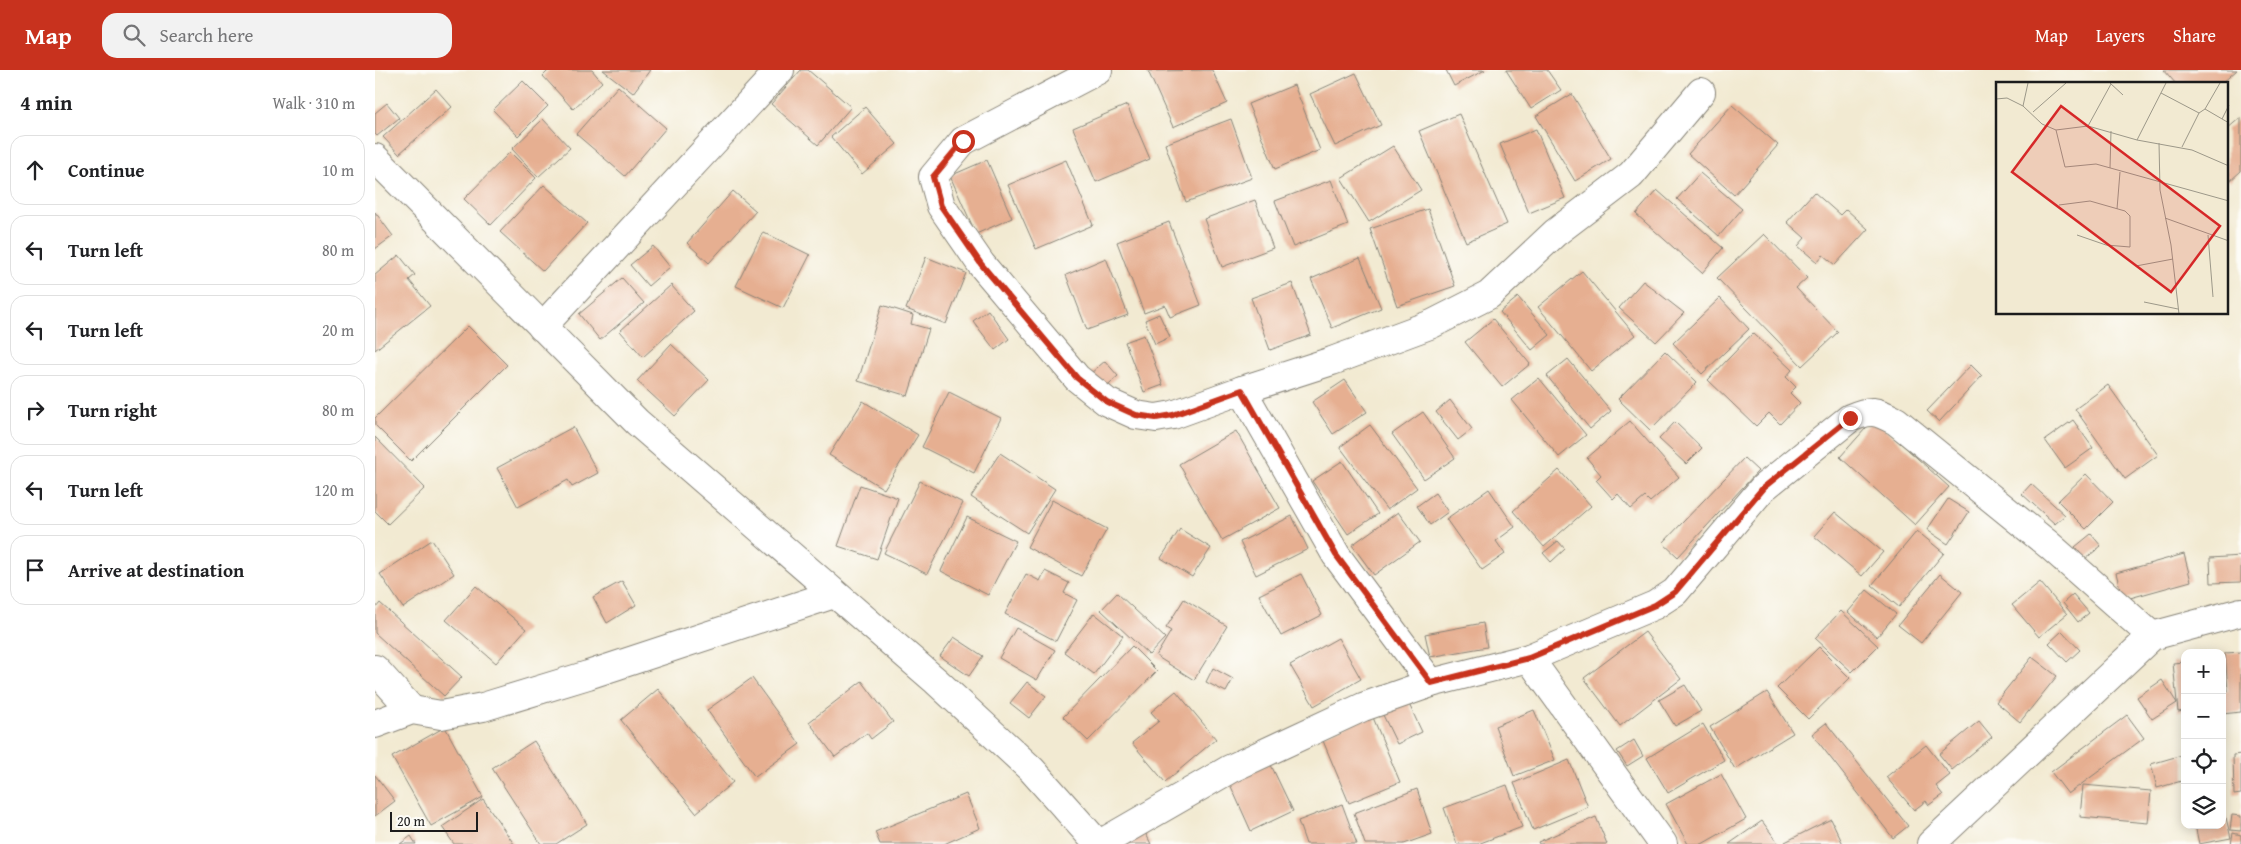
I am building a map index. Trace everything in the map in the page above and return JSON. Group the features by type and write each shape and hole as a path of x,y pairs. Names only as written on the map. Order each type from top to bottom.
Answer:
{"street":[{"path":"543,327 780,70"},
{"path":"1098,70 963,141 933,177 941,206 981,264 1077,378 1107,402 1136,415 1156,418 1173,415 1332,361 1423,327 1489,295 1555,234 1631,175 1701,92"},
{"path":"375,158 637,422 936,681 1032,770 1099,844 1230,769 1363,707 1431,683 1529,658 1655,605 1675,592 1763,488 1850,418 1867,411 1878,412 1896,420 2049,545 2152,636"},
{"path":"1242,390 1336,555 1431,683"},
{"path":"375,724 412,710 441,715 483,707 588,675 834,594"},
{"path":"1931,844 2152,636 2241,612"},
{"path":"1529,658 1663,844"},
{"path":"375,669 412,710"}],"building":[{"path":"549,70 592,70 602,82 573,109 543,76"},
{"path":"603,70 650,70 633,93"},
{"path":"801,70 808,70 851,107 818,145 771,104"},
{"path":"1212,70 1227,103 1173,127 1148,71"},
{"path":"1446,70 1485,70 1454,86"},
{"path":"1506,70 1547,70 1561,90 1531,109"},
{"path":"2164,70 2237,70 2223,82 2174,82"},
{"path":"1356,73 1381,125 1335,146 1310,94"},
{"path":"523,81 548,106 518,136 493,110"},
{"path":"1294,85 1320,150 1275,169 1248,104"},
{"path":"618,86 666,128 625,176 576,134"},
{"path":"436,89 452,107 399,154 383,137"},
{"path":"1572,94 1611,159 1575,181 1536,116"},
{"path":"387,103 399,118 377,136 375,134 375,113"},
{"path":"1127,105 1150,159 1096,182 1073,128"},
{"path":"1732,105 1778,145 1734,195 1688,154"},
{"path":"865,107 897,144 862,174 831,137"},
{"path":"1459,114 1507,224 1466,242 1419,131"},
{"path":"2241,117 2241,171 2230,181 2229,180 2229,127"},
{"path":"543,119 570,148 538,177 512,149"},
{"path":"1231,119 1252,178 1186,202 1165,144"},
{"path":"1536,129 1565,198 1529,213 1500,144"},
{"path":"1393,146 1421,190 1369,222 1341,178"},
{"path":"510,152 536,178 491,225 464,199"},
{"path":"987,160 1012,218 976,234 950,176"},
{"path":"1066,160 1093,225 1036,249 1008,185"},
{"path":"1700,173 1742,209 1719,236 1677,199"},
{"path":"1331,180 1348,225 1293,247 1275,201"},
{"path":"544,185 587,223 543,271 500,232"},
{"path":"1657,190 1723,248 1702,273 1636,214"},
{"path":"733,191 756,211 709,263 687,243"},
{"path":"1814,192 1840,215 1846,209 1868,229 1835,265 1823,255 1817,262 1798,246 1805,238 1787,222"},
{"path":"1255,200 1273,248 1222,267 1204,219"},
{"path":"1428,209 1455,286 1397,306 1370,229"},
{"path":"375,212 393,236 375,249"},
{"path":"1169,222 1201,305 1170,317 1165,305 1144,313 1117,242"},
{"path":"763,232 810,255 783,308 736,286"},
{"path":"1764,234 1807,278 1796,288 1838,332 1802,366 1717,278"},
{"path":"653,246 670,267 648,286 630,265"},
{"path":"399,255 415,275 409,280 430,306 375,350 375,275"},
{"path":"926,257 966,273 946,324 906,309"},
{"path":"1106,258 1128,315 1087,330 1066,275"},
{"path":"1360,258 1381,308 1332,328 1311,279"},
{"path":"1582,271 1635,335 1591,371 1538,307"},
{"path":"622,278 644,303 600,340 579,314"},
{"path":"1643,281 1684,313 1656,342 1619,308"},
{"path":"1292,283 1311,335 1270,350 1251,298"},
{"path":"671,285 694,311 643,357 620,331"},
{"path":"1518,297 1550,335 1532,350 1500,312"},
{"path":"1720,298 1749,329 1702,374 1673,343"},
{"path":"882,305 913,315 911,324 929,329 908,396 858,381"},
{"path":"988,310 1009,339 995,350 973,321"},
{"path":"1159,314 1170,337 1155,344 1145,320"},
{"path":"1493,319 1530,364 1502,387 1465,342"},
{"path":"468,326 507,365 411,461 375,425 375,418"},
{"path":"1753,333 1792,370 1786,377 1796,387 1790,393 1800,403 1780,424 1769,413 1756,426 1708,380"},
{"path":"1144,335 1163,385 1144,392 1125,342"},
{"path":"671,344 709,380 675,416 637,381"},
{"path":"1665,351 1697,382 1650,430 1618,399"},
{"path":"1568,359 1611,411 1590,429 1547,376"},
{"path":"1105,361 1118,376 1104,388 1091,373"},
{"path":"1971,365 1982,376 1939,422 1927,411"},
{"path":"1539,378 1586,435 1559,457 1512,400"},
{"path":"1345,380 1367,412 1333,434 1312,402"},
{"path":"2108,385 2158,455 2125,479 2075,409"},
{"path":"949,392 1001,418 974,473 922,447"},
{"path":"1450,400 1472,429 1458,440 1436,412"},
{"path":"863,401 918,435 884,489 829,455"},
{"path":"1423,412 1455,458 1424,479 1392,434"},
{"path":"1874,419 1949,487 1915,525 1840,457"},
{"path":"2073,420 2093,448 2065,468 2045,440"},
{"path":"1630,421 1679,477 1650,502 1645,497 1631,509 1618,494 1613,499 1596,480 1601,475 1587,458"},
{"path":"1675,422 1702,448 1686,464 1659,439"},
{"path":"1370,425 1417,488 1387,510 1340,447"},
{"path":"573,427 598,473 572,487 568,480 518,507 497,468"},
{"path":"1236,431 1280,508 1222,540 1179,464"},
{"path":"375,437 425,488 388,524 375,511"},
{"path":"1000,453 1055,489 1027,533 971,497"},
{"path":"1744,458 1758,471 1678,557 1663,543"},
{"path":"1342,461 1378,514 1348,534 1312,481"},
{"path":"1559,470 1591,506 1544,547 1513,511"},
{"path":"2086,474 2113,502 2086,529 2058,501"},
{"path":"920,481 963,503 927,574 884,553"},
{"path":"2031,484 2065,515 2055,524 2022,494"},
{"path":"860,485 898,498 877,559 838,546"},
{"path":"1489,489 1515,527 1496,541 1505,554 1482,570 1446,519"},
{"path":"1435,493 1448,512 1430,525 1417,506"},
{"path":"1948,499 1969,512 1948,544 1927,530"},
{"path":"1052,500 1107,529 1081,576 1027,547"},
{"path":"1398,512 1420,542 1374,575 1352,545"},
{"path":"1835,512 1883,552 1862,576 1814,536"},
{"path":"1292,516 1308,549 1256,575 1240,542"},
{"path":"967,517 1016,541 988,595 941,571"},
{"path":"1180,529 1211,548 1192,577 1161,558"},
{"path":"1917,531 1944,553 1899,607 1872,585"},
{"path":"2091,534 2101,546 2085,559 2075,547"},
{"path":"432,540 454,574 403,608 380,574"},
{"path":"1558,541 1565,549 1551,562 1543,553"},
{"path":"2184,554 2191,581 2123,600 2116,573"},
{"path":"2241,556 2241,582 2211,583 2210,558"},
{"path":"1045,571 1069,583 1064,593 1077,600 1056,641 1005,614 1026,574 1040,581"},
{"path":"1301,574 1322,615 1281,636 1259,595"},
{"path":"1940,574 1962,592 1921,643 1898,625"},
{"path":"622,581 636,605 607,623 593,597"},
{"path":"2040,582 2067,614 2039,637 2012,605"},
{"path":"476,586 526,629 496,663 446,620"},
{"path":"1867,590 1896,614 1877,637 1848,612"},
{"path":"1117,593 1165,638 1149,655 1101,610"},
{"path":"2073,594 2089,613 2078,622 2063,603"},
{"path":"1184,599 1227,626 1194,680 1156,656 1171,631 1166,628"},
{"path":"380,603 462,677 444,696 375,633 375,609"},
{"path":"1841,611 1878,646 1852,672 1815,638"},
{"path":"1094,613 1123,636 1094,674 1064,652"},
{"path":"1483,623 1487,647 1430,657 1425,634"},
{"path":"1016,628 1055,650 1037,680 999,658"},
{"path":"2062,631 2080,650 2067,662 2049,643"},
{"path":"1645,632 1681,679 1620,726 1584,678"},
{"path":"954,637 983,656 969,676 940,656"},
{"path":"1338,638 1361,679 1314,706 1290,665"},
{"path":"1132,646 1157,671 1088,741 1063,717"},
{"path":"1819,647 1850,678 1808,719 1777,688"},
{"path":"2241,652 2241,712 2226,714 2226,691 2228,691 2226,653"},
{"path":"2032,657 2057,676 2020,722 1996,702"},
{"path":"2181,662 2181,712 2178,712 2173,663"},
{"path":"1213,668 1233,679 1226,692 1206,682"},
{"path":"752,678 800,744 755,777 707,710"},
{"path":"2162,680 2177,703 2152,719 2137,697"},
{"path":"862,681 893,722 871,739 867,733 835,757 809,722"},
{"path":"1027,682 1046,696 1029,718 1010,703"},
{"path":"1685,685 1701,711 1675,726 1659,700"},
{"path":"658,689 733,782 696,813 621,720"},
{"path":"1176,691 1216,739 1165,782 1132,743 1159,721 1151,712"},
{"path":"1767,692 1793,733 1735,769 1710,727"},
{"path":"1408,702 1422,732 1397,744 1383,715"},
{"path":"1534,710 1555,760 1514,776 1495,726"},
{"path":"1372,715 1400,782 1349,803 1321,736"},
{"path":"2127,715 2144,738 2068,794 2051,772"},
{"path":"1979,721 1992,737 1952,770 1939,754"},
{"path":"1826,723 1908,826 1893,838 1812,734"},
{"path":"1703,724 1724,760 1668,793 1647,758"},
{"path":"445,727 483,797 431,826 392,757"},
{"path":"1634,740 1643,756 1627,766 1617,751"},
{"path":"534,741 587,824 556,844 541,844 492,768"},
{"path":"1926,745 1950,775 1936,786 1943,795 1929,805 1926,801 1914,810 1886,777"},
{"path":"2241,754 2241,794 2234,795 2233,755"},
{"path":"2181,755 2181,781 2157,788 2151,764"},
{"path":"1569,760 1588,807 1533,830 1514,783"},
{"path":"1270,763 1293,811 1251,831 1229,782"},
{"path":"1721,774 1746,819 1702,844 1688,844 1666,804"},
{"path":"375,775 395,801 375,816"},
{"path":"1507,785 1522,827 1478,844 1457,844 1444,808"},
{"path":"2083,785 2151,791 2148,823 2080,817"},
{"path":"1417,789 1432,834 1404,844 1365,844 1354,813"},
{"path":"966,794 980,828 944,844 880,844 875,832"},
{"path":"483,799 514,844 454,844 442,827"},
{"path":"1342,804 1357,844 1306,844 1298,821"},
{"path":"2232,815 2241,816 2241,831 2230,830"},
{"path":"1596,817 1607,844 1539,844 1538,842"},
{"path":"2226,818 2231,838 2199,844 2196,829 2226,829"},
{"path":"1831,819 1843,844 1786,844 1785,842"},
{"path":"1762,821 1779,844 1729,844"},
{"path":"1144,830 1151,844 1124,844"},
{"path":"2233,833 2241,835 2241,844 2231,844"},
{"path":"411,836 416,844 400,844"}],"route":[{"path":"963,141 933,177 941,206 981,264 1077,378 1107,402 1136,415 1156,418 1173,415 1242,390 1336,555 1383,621 1431,683 1529,658 1655,605 1675,592 1763,488 1850,418"}]}
